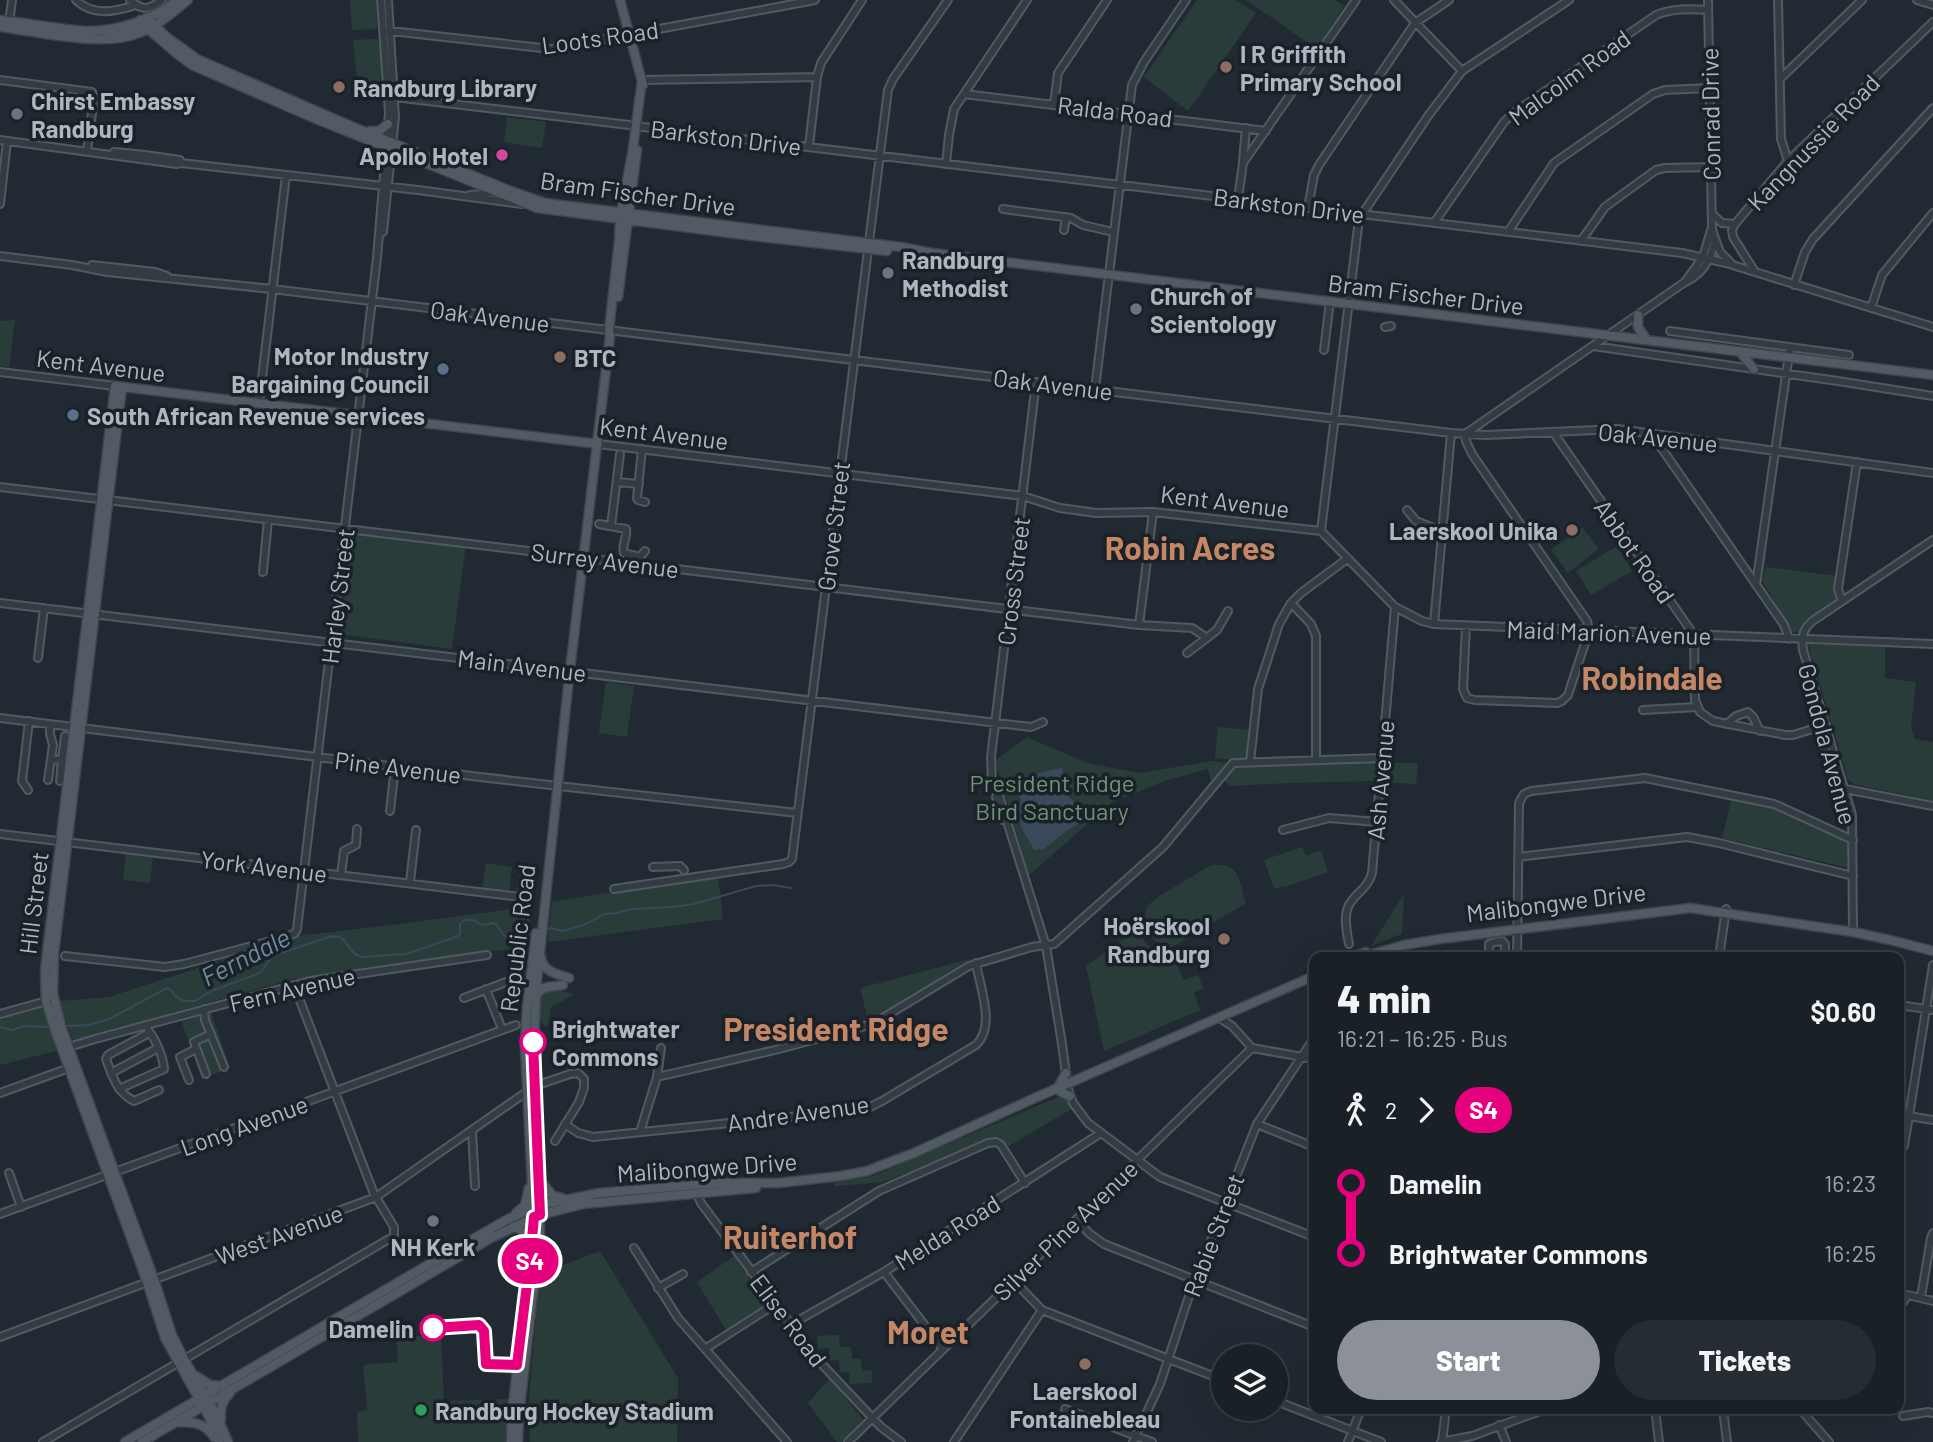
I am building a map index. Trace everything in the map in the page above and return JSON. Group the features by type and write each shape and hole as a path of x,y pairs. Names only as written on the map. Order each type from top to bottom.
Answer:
{"main road":[{"path":"5,24 107,34 162,11 177,0"},
{"path":"5,24 77,37 116,39 141,19 168,16 188,0"},
{"name":"Republic Road","path":"531,1089 525,1047 527,1007 558,775 642,80 620,0"},
{"path":"168,16 168,38"},
{"name":"Bram Fischer Drive","path":"141,19 197,60 363,130 390,145"},
{"name":"Bram Fischer Drive","path":"141,19 179,57 194,66 544,209 625,216 1933,375"},
{"path":"363,130 379,131 388,124"},
{"name":"Bram Fischer Drive","path":"506,192 545,203 625,216"},
{"path":"1639,315 1638,327 1647,340"},
{"path":"1739,351 1754,369"},
{"name":"Kent Avenue","path":"118,386 598,444"},
{"name":"Hill Street","path":"118,386 64,841 44,970 64,1055 151,1281 165,1338 191,1372 204,1401"},
{"name":"Republic Road","path":"518,1442 541,1234 537,1211 531,1089 540,944 556,785"},
{"name":"Malibongwe Drive","path":"1370,952 1412,940 1681,908 1725,910 1901,942 1933,951"},
{"name":"Malibongwe Drive","path":"1384,952 1414,944 1518,928"},
{"path":"1901,942 1933,945"},
{"path":"536,996 540,989 566,981 543,966 540,944"},
{"name":"Malibongwe Drive","path":"142,1442 175,1422 222,1386 359,1306 510,1223 568,1198 599,1193 818,1181 868,1172 893,1164 1064,1090 1309,979"},
{"name":"Malibongwe Drive","path":"1064,1090 1078,1079 1309,979"},
{"name":"Hill Street","path":"58,1030 69,1047 111,1174"},
{"path":"1065,1072 1078,1079"},
{"path":"1064,1090 1065,1072"},
{"path":"530,1260 530,1244 526,1233 510,1223 525,1205 535,1178 552,1195 568,1198"},
{"name":"Malibongwe Drive","path":"537,1211 695,1189"},
{"path":"541,1234 551,1216 565,1209"},
{"name":"Republic Road","path":"511,1442 512,1413 537,1211"},
{"name":"Malibongwe Drive","path":"125,1442 182,1409 234,1388 470,1250 510,1223"},
{"path":"337,1319 345,1304 359,1306"},
{"name":"Hill Street","path":"181,1361 190,1383 204,1401"},
{"path":"191,1372 206,1383 222,1386"},
{"path":"182,1409 189,1396 190,1383"},
{"path":"221,1425 220,1409 234,1388"},
{"path":"204,1401 221,1425 228,1442"},
{"path":"204,1401 218,1442"},
{"path":"175,1422 202,1424 218,1442"}],"street":[{"path":"5,24 12,0"},
{"path":"76,0 97,11 110,11 141,19"},
{"path":"141,19 136,6 152,8 162,0"},
{"path":"381,0 387,32"},
{"path":"388,0 390,145"},
{"name":"Loots Road","path":"387,32 547,49 816,0"},
{"path":"809,146 817,77 824,56 862,0"},
{"name":"Grove Street","path":"685,874 791,861 886,98 890,85 948,0"},
{"path":"946,164 952,114 956,105 1027,0"},
{"path":"1054,104 1058,73 1107,0"},
{"path":"1095,389 1127,113 1134,79 1186,0"},
{"path":"1243,163 1356,0"},
{"path":"1394,0 1462,71"},
{"path":"1308,208 1314,175 1319,165 1415,23 1449,0"},
{"path":"1321,531 1355,245 1362,214 1462,71 1569,0"},
{"name":"Conrad Drive","path":"1706,258 1714,236 1708,0"},
{"path":"1778,0 1781,139 1788,161"},
{"path":"1780,79 1862,0"},
{"path":"1917,0 1933,5"},
{"name":"Malcolm Road","path":"1434,223 1512,114 1656,15 1679,9 1708,10"},
{"name":"Kangnussie Road","path":"1755,272 1732,234 1735,224 1788,161 1933,22"},
{"path":"642,80 817,77"},
{"path":"0,80 92,92 94,98 87,151"},
{"path":"1508,232 1554,163 1563,156 1653,94 1665,90 1709,88"},
{"name":"Ralda Road","path":"964,94 1266,131"},
{"path":"390,145 388,124 391,97"},
{"name":"Barkston Drive","path":"391,97 1684,253 1726,263 1933,327"},
{"path":"1794,285 1805,252 1813,239 1933,108"},
{"path":"1238,200 1246,128"},
{"path":"0,204 4,141 145,155 178,160 181,163 532,206"},
{"name":"Harley Street","path":"65,956 170,967 274,940 295,933 298,927 390,145"},
{"path":"1581,241 1605,207 1656,170 1711,167"},
{"path":"259,404 286,175"},
{"path":"373,186 382,200"},
{"name":"Harley Street","path":"377,258 382,200 386,187"},
{"path":"447,194 482,195 506,192"},
{"path":"1003,209 1066,217 1083,225 1113,231"},
{"path":"1871,308 1882,275 1933,213"},
{"path":"1712,214 1722,223 1735,224"},
{"path":"1064,230 1066,217"},
{"name":"Conrad Drive","path":"1706,258 1706,247 1712,228"},
{"path":"1714,236 1720,252 1735,266"},
{"path":"1691,273 1692,261 1684,253 1706,247"},
{"name":"Oak Avenue","path":"0,256 143,270 173,277 611,332 854,359 1451,433 1486,435 1618,429 1933,473"},
{"path":"1700,272 1706,258"},
{"path":"1685,282 1706,258"},
{"path":"1466,626 1464,694 1471,699 1562,701 1568,695 1589,631 1586,618 1472,454 1465,434 1700,272 1710,266 1726,263"},
{"path":"1324,350 1330,301"},
{"path":"1670,331 1849,355"},
{"path":"1593,346 1933,396"},
{"path":"1756,585 1790,346"},
{"name":"Kent Avenue","path":"0,372 118,386"},
{"name":"Cross Street","path":"1036,382 990,764 1046,946 1065,1072"},
{"path":"1486,435 1487,420"},
{"name":"Abbot Road","path":"1553,432 1694,635"},
{"path":"1434,624 1451,433"},
{"path":"1651,433 1784,625 1789,639"},
{"name":"Kent Avenue","path":"598,444 1023,496 1075,511 1112,514 1153,512 1321,531"},
{"path":"642,449 637,498 645,502"},
{"path":"611,526 620,454"},
{"path":"1842,601 1838,589 1857,462"},
{"path":"617,482 639,484"},
{"name":"Surrey Avenue","path":"0,487 1139,625 1192,628 1207,638"},
{"path":"1407,510 1416,521 1443,532"},
{"path":"1139,625 1153,512"},
{"path":"263,572 268,520"},
{"path":"599,524 626,529 624,553 640,556 645,551"},
{"name":"Maid Marion Avenue","path":"1321,531 1395,607 1434,624 1933,644"},
{"path":"1802,639 1805,628 1810,623 1933,540"},
{"path":"1250,762 1259,682 1279,624 1292,603 1312,584 1347,559"},
{"name":"Main Avenue","path":"0,603 995,723 1031,727 1043,722"},
{"path":"1292,603 1307,619 1316,636 1316,760"},
{"name":"Ash Avenue","path":"1349,944 1347,908 1370,879 1395,607"},
{"path":"38,658 44,608"},
{"path":"1187,653 1219,628 1228,611"},
{"path":"1694,635 1694,691 1697,707 1705,716 1727,724 1789,735 1826,725"},
{"name":"Gondola Avenue","path":"1802,639 1852,815 1853,933"},
{"path":"1643,710 1697,707"},
{"path":"1727,724 1736,716 1748,712 1760,731"},
{"name":"Pine Avenue","path":"0,718 797,813"},
{"path":"28,790 22,781 29,721"},
{"path":"48,780 53,745 50,724"},
{"path":"1814,728 1822,738 1833,776"},
{"path":"60,781 65,736"},
{"path":"657,1077 775,1050 874,1023 976,963 1056,943 1180,830 1236,762 1382,758"},
{"path":"51,759 62,760"},
{"path":"390,811 395,767"},
{"path":"1517,952 1519,808 1522,796 1531,791 1642,778 1779,805 1853,840"},
{"path":"1844,789 1933,806"},
{"path":"1283,831 1329,818 1377,821"},
{"path":"341,875 344,851 356,845 357,829"},
{"path":"410,882 416,830"},
{"name":"York Avenue","path":"0,834 528,898"},
{"path":"1518,857 1687,836 1853,876"},
{"path":"614,889 685,874 680,866 653,867"},
{"path":"1720,952 1725,910"},
{"path":"1489,952 1489,944 1493,942 1504,943 1505,952"},
{"name":"Fern Avenue","path":"69,1047 325,978 487,955"},
{"name":"Andre Avenue","path":"565,1124 587,1136 858,1110 882,1101 981,1040 987,1019 976,963"},
{"path":"1904,1136 1929,1010 1933,965"},
{"path":"464,998 506,982"},
{"path":"43,1442 394,1236 393,1222 376,1197 294,985"},
{"path":"486,989 502,1029"},
{"path":"0,1014 50,1000"},
{"path":"1904,1006 1929,1010"},
{"path":"204,1009 205,1020 224,1067"},
{"path":"1232,1015 1232,1026"},
{"path":"1221,1019 1232,1026 1252,1048 1309,1058"},
{"path":"119,1089 162,1071 164,1066 147,1025"},
{"name":"Long Avenue","path":"0,1214 516,1025"},
{"path":"149,1033 106,1056 106,1059 119,1089 131,1101 159,1090"},
{"path":"206,1074 194,1041 211,1034"},
{"name":"Rabie Street","path":"1135,1439 1160,1384 1183,1312 1256,1124 1309,1046"},
{"path":"64,1055 69,1047"},
{"path":"110,1073 158,1048"},
{"path":"640,1132 657,1077 661,1048"},
{"name":"Silver Pine Avenue","path":"848,1442 1252,1048"},
{"path":"189,1080 180,1057 197,1049"},
{"path":"0,1093 69,1068"},
{"name":"West Avenue","path":"0,1337 376,1197 531,1089 574,1073 582,1075 582,1095 565,1124"},
{"path":"1064,1090 1083,1118 1160,1177 1309,1235"},
{"path":"1904,1113 1933,1120"},
{"path":"555,1141 565,1124"},
{"path":"1256,1124 1309,1145"},
{"path":"472,1131 475,1186"},
{"name":"Melda Road","path":"790,1325 884,1272 1101,1133"},
{"path":"751,1272 879,1191 988,1143 996,1142 1003,1147 1025,1183"},
{"path":"9,1173 21,1207"},
{"name":"Elise Road","path":"695,1189 790,1325 831,1375 872,1418 901,1442"},
{"path":"1076,1220 1104,1244 1309,1324"},
{"path":"1921,1297 1933,1233"},
{"path":"634,1248 678,1318 787,1442"},
{"path":"884,1272 943,1349"},
{"path":"658,1288 683,1274"},
{"path":"1014,1281 1042,1310 1211,1375"},
{"path":"1904,1295 1933,1301"},
{"path":"1904,1301 1908,1295"},
{"path":"705,1349 775,1304"},
{"path":"954,1442 1042,1310"},
{"path":"1288,1406 1381,1442"},
{"path":"1065,1409 1135,1439 1152,1442"},
{"path":"1903,1416 1933,1413"},
{"path":"1348,1442 1359,1414"},
{"path":"1445,1414 1441,1442 1472,1436 1531,1414"},
{"path":"1656,1414 1659,1442"},
{"path":"1724,1414 1727,1442"},
{"path":"1804,1414 1829,1442"},
{"path":"1499,1425 1506,1442"}],"green space":[{"path":"350,0 376,0 377,26 374,29 352,30"},
{"path":"1197,0 1235,0 1256,13 1188,111 1144,77"},
{"path":"1246,0 1336,0 1344,6 1317,49"},
{"path":"376,39 380,42 382,85 358,87 353,40"},
{"path":"507,117 546,122 542,148 504,142"},
{"path":"15,320 9,367 0,366 0,321"},
{"path":"1582,527 1599,549 1568,573 1551,550"},
{"path":"351,531 466,545 452,649 339,634"},
{"path":"1617,546 1632,571 1591,595 1576,571"},
{"path":"1766,567 1838,576 1838,598 1806,620 1799,632 1792,632 1762,580"},
{"path":"1808,644 1885,647 1885,678 1916,682 1911,728 1915,739 1933,742 1933,801 1854,784 1848,779"},
{"path":"606,682 634,686 627,737 599,733"},
{"path":"1218,727 1251,730 1247,756 1236,760 1215,758"},
{"name":"President Ridge Bird Sanctuary","path":"1027,737 1087,763 1140,773 1212,761 1227,763 1211,782 1208,769 1164,781 1113,802 1029,875 995,761"},
{"path":"1375,761 1378,765 1376,781 1229,786 1223,779 1235,765"},
{"path":"1385,763 1418,763 1416,784 1384,782"},
{"path":"1732,797 1773,805 1850,842 1848,868 1722,838"},
{"path":"1302,847 1306,856 1321,850 1328,872 1274,889 1264,860"},
{"path":"126,852 153,856 150,883 123,880"},
{"path":"486,863 512,867 509,893 482,889"},
{"path":"1211,865 1221,865 1234,870 1246,903 1169,949 1166,944 1159,944 1146,927 1147,906"},
{"path":"522,871 531,872 535,880 527,947 289,980 73,1041 60,1001 109,997 296,936 513,909"},
{"path":"718,875 723,919 548,942 552,902"},
{"path":"1404,894 1402,934 1371,946"},
{"path":"1135,931 1161,960 1174,959 1184,980 1198,975 1203,988 1194,993 1200,1010 1104,1051 1086,966"},
{"path":"970,959 877,1017 868,1020 860,988"},
{"path":"548,989 573,995 551,1007 548,1025 545,1026 539,1019 540,994"},
{"path":"43,1004 56,1051 0,1065 0,1016"},
{"path":"211,1012 230,1068 202,1079 181,1020"},
{"path":"1061,1096 1075,1107 1009,1146 999,1143 986,1144 883,1182 835,1186 833,1183 873,1176"},
{"path":"600,1251 678,1378 677,1442 530,1442 529,1396 540,1274"},
{"path":"734,1256 767,1303 726,1330 697,1282"},
{"path":"441,1335 444,1401 509,1399 510,1442 358,1442 357,1412 367,1410 363,1365 398,1362 396,1337"},
{"path":"839,1335 840,1347 851,1347 852,1359 861,1359 862,1371 872,1370 872,1383 850,1384 849,1372 840,1372 839,1360 830,1361 829,1348 818,1349 817,1336"},
{"path":"830,1378 864,1421 842,1442 837,1442 808,1403"}],"water":[{"path":"1062,768 1069,797 1089,818 1066,831 1044,849 1034,850 1021,827 1021,800 1014,785 1038,773"}],"waterway":[{"name":"Ferndale","path":"547,929 563,931 586,924 604,914 694,904 756,886 791,888"},
{"name":"Ferndale","path":"66,1026 89,1025 109,1019 167,988 184,1001 195,1001 211,991 260,973 272,957 332,936 342,938 355,954 362,957 406,954 456,937 460,934 460,924 465,920 473,920 482,925 492,923 511,938 520,938 530,933"},
{"name":"Ferndale","path":"0,1027 12,1030 25,1026 50,1027"}],"bus line":[{"name":"S4","path":"433,1328 479,1325 484,1331 486,1364 517,1365 534,1217 540,1215 533,1042"}],"place":[{"name":"I R Griffith Primary School","path":"1226,67"},
{"name":"Randburg Library","path":"339,87"},
{"name":"Chirst Embassy Randburg","path":"17,114"},
{"name":"Apollo Hotel","path":"502,155"},
{"name":"Randburg Methodist","path":"888,273"},
{"name":"Church of Scientology","path":"1136,309"},
{"name":"BTC","path":"560,357"},
{"name":"Motor Industry Bargaining Council","path":"443,369"},
{"name":"South African Revenue services","path":"73,415"},
{"name":"Laerskool Unika","path":"1572,530"},
{"name":"Hoërskool Randburg","path":"1224,939"},
{"name":"Brightwater Commons","path":"533,1042"},
{"name":"NH Kerk","path":"433,1221"},
{"name":"Damelin","path":"433,1328"},
{"name":"Laerskool Fontainebleau","path":"1085,1364"},
{"name":"Randburg Hockey Stadium","path":"421,1410"}],"district":[{"name":"Robin Acres","path":"1190,547"},
{"name":"Robindale","path":"1652,677"},
{"name":"President Ridge","path":"836,1028"},
{"name":"Ruiterhof","path":"790,1236"},
{"name":"Moret","path":"928,1331"}]}
